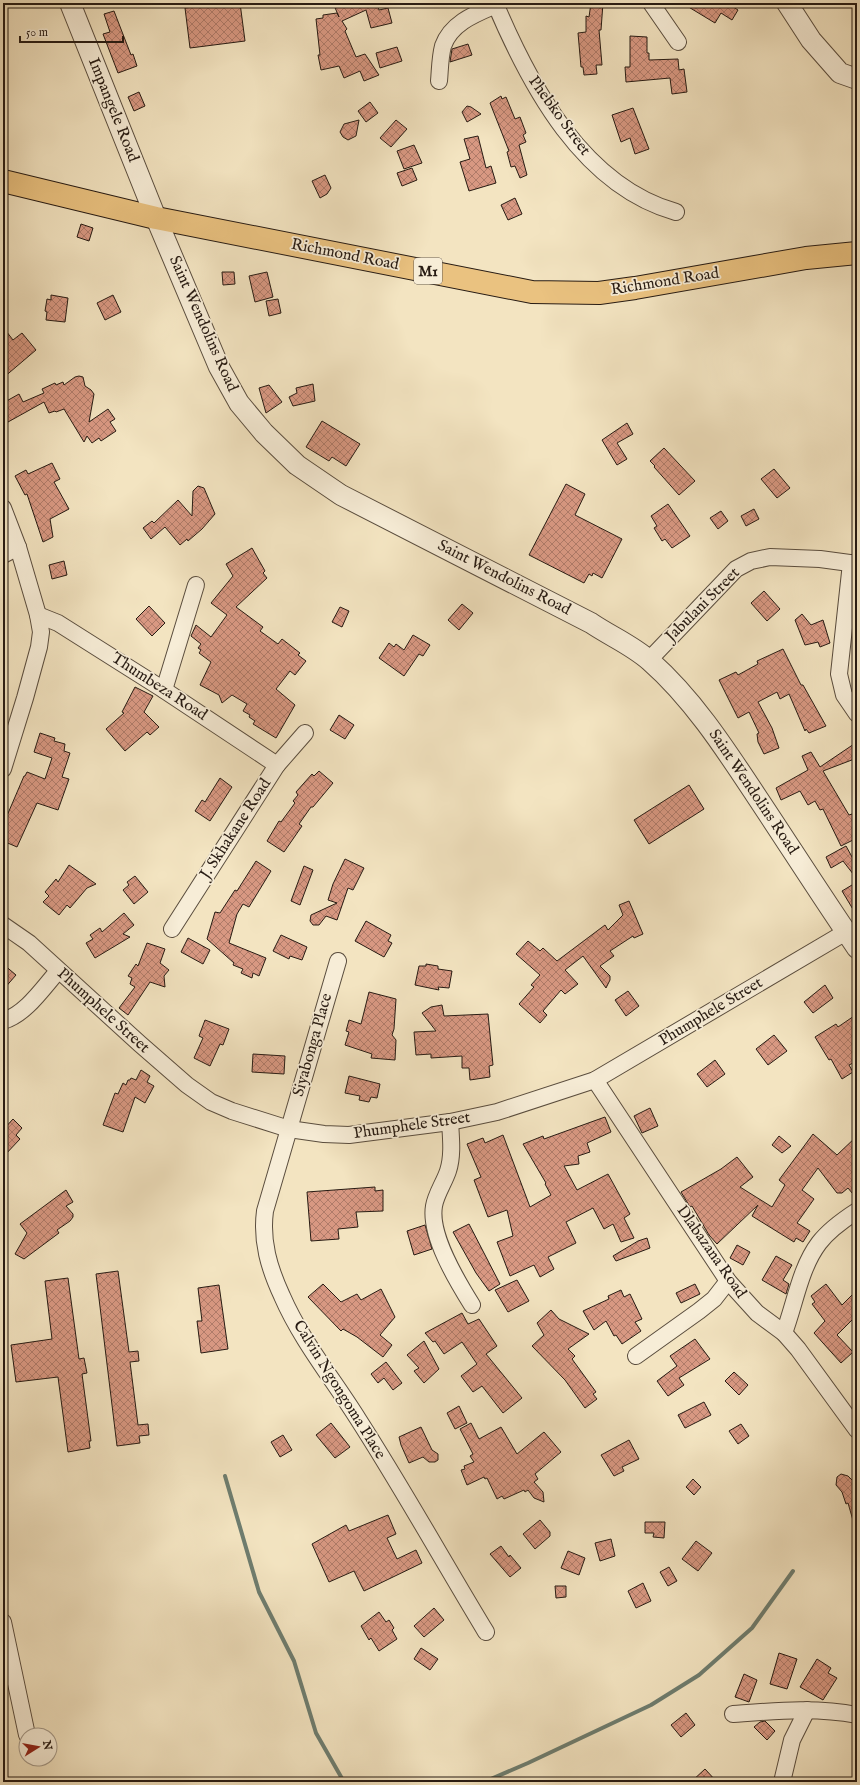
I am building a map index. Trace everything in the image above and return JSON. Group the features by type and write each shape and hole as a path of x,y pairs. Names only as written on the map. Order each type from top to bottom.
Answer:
{"highway":[{"name":"Richmond Road","path":"3,181 156,218 532,292 599,293 806,258 857,253"}],"street":[{"name":"Impangele Road","path":"70,3 156,218"},
{"path":"650,3 678,42"},
{"path":"787,3 811,40 840,73 857,79"},
{"path":"438,81 443,47 450,33 467,18 495,4"},
{"name":"Phebko Street","path":"495,4 524,67 545,102 587,156 611,179 633,194 656,207 676,212"},
{"name":"Saint Wendolins Road","path":"156,218 220,367 239,403 264,433 297,465 341,495 591,622 649,660 692,704 733,760 857,948"},
{"path":"3,508 18,547 38,615 41,632 39,648 3,769"},
{"path":"3,555 18,547"},
{"name":"Jabulani Street","path":"649,660 736,569 751,561 770,557 854,563"},
{"path":"854,563 839,674 844,695 857,714"},
{"path":"164,690 196,585"},
{"name":"Thumbeza Road","path":"38,615 58,623 164,690 277,765"},
{"name":"J. Skhakane Road","path":"172,929 277,765 304,733"},
{"name":"Phumphele Street","path":"3,925 29,943 58,971 187,1085 211,1102 232,1111 289,1130 349,1135 450,1122 497,1112 595,1080 846,932"},
{"name":"Siyabonga Place","path":"289,1130 338,961"},
{"path":"3,1021 17,1014 28,1004 58,971"},
{"name":"Dlabazana Road","path":"595,1080 728,1281 757,1312 784,1333 798,1349 857,1430"},
{"path":"450,1122 450,1162 448,1171 435,1201 433,1215 446,1261 472,1305"},
{"name":"Calvin Ngongoma Place","path":"289,1130 265,1211 263,1226 264,1246 280,1290 299,1329 359,1420 486,1632"},
{"path":"784,1333 803,1274 819,1242 835,1226 857,1211"},
{"path":"636,1356 714,1300 728,1281"},
{"path":"3,1622 25,1727"},
{"path":"733,1714 807,1710 835,1711 857,1715"},
{"path":"782,1782 792,1740 807,1710"}],"building":[{"path":"240,3 245,41 190,48 185,8"},
{"path":"333,3 381,3 377,5 379,10 388,8 392,23 371,28 366,10 342,21 347,29 345,31 356,57 365,54 379,75 364,81 360,71 344,78 339,66 321,70 318,55 320,55 316,19 323,18 323,15 337,13 339,17"},
{"path":"591,3 603,3 601,30 599,30 602,65 596,65 597,74 584,75 583,67 581,67 578,33 586,32 586,16 589,17"},
{"path":"682,3 727,3 738,10 732,20 721,13 715,23"},
{"path":"114,11 131,55 133,54 137,66 118,73 103,34 110,32 104,14"},
{"path":"630,36 647,37 647,53 649,53 649,60 678,59 679,70 684,69 687,92 672,94 670,78 626,82 625,67 630,67"},
{"path":"468,44 472,55 450,62 452,49"},
{"path":"397,47 402,61 380,68 376,53"},
{"path":"139,92 145,106 134,111 128,97"},
{"path":"501,96 502,99 506,97 515,119 520,117 526,133 523,135 526,142 519,145 527,175 520,178 515,166 511,167 507,152 509,151 490,103"},
{"path":"370,102 378,113 366,122 358,111"},
{"path":"467,106 481,114 467,122 462,112"},
{"path":"633,108 649,149 635,154 630,138 621,142 612,115"},
{"path":"359,120 356,136 348,140 343,137 340,132 344,124"},
{"path":"396,120 407,129 391,147 380,138"},
{"path":"478,136 486,168 491,166 496,183 469,191 460,162 470,159 464,139"},
{"path":"414,145 422,163 404,169 397,151"},
{"path":"412,168 417,180 402,186 397,173"},
{"path":"325,175 331,188 327,194 320,198 312,181"},
{"path":"515,198 522,214 508,220 501,205"},
{"path":"81,224 93,228 89,241 77,237"},
{"path":"222,272 234,272 235,284 223,285"},
{"path":"267,272 273,297 255,302 249,276"},
{"path":"51,295 68,298 65,322 46,320 47,312 45,311 47,299 51,300"},
{"path":"113,295 121,312 105,320 97,303"},
{"path":"278,299 281,313 269,316 266,301"},
{"path":"3,327 13,340 22,333 36,350 3,378"},
{"path":"75,377 83,377 85,386 94,394 89,422 108,409 115,419 110,422 116,431 101,441 99,438 92,443 87,436 84,442 64,409 49,413 44,402 8,422 3,412 3,403 19,394 23,402 44,393 42,389 55,383 56,385 63,382 64,385"},
{"path":"313,384 315,401 293,406 289,397 297,393 296,388"},
{"path":"269,385 282,402 266,413 259,388"},
{"path":"322,421 360,444 346,466 332,457 329,461 306,447"},
{"path":"627,423 633,434 617,443 627,459 617,465 602,440"},
{"path":"664,448 695,481 679,495 650,461"},
{"path":"52,463 60,479 54,482 69,509 50,519 53,537 43,542 27,494 25,495 15,476 26,470 28,474"},
{"path":"774,469 790,488 777,498 761,479"},
{"path":"566,484 585,494 575,515 622,539 602,578 593,573 592,576 589,574 584,583 529,555"},
{"path":"198,486 204,488 215,514 202,529 188,541 187,539 180,545 165,527 151,539 143,528 152,521 154,523 178,500 192,516 193,491"},
{"path":"668,504 690,536 672,548 665,539 662,541 654,528 657,526 651,516"},
{"path":"754,509 759,519 746,526 741,516"},
{"path":"721,511 728,521 718,529 710,518"},
{"path":"252,548 265,571 263,573 267,578 236,607 263,627 260,631 278,644 282,639 300,653 298,655 306,661 295,675 290,671 276,689 295,705 276,738 253,724 255,721 249,717 250,715 243,711 247,704 232,695 222,703 219,695 200,685 211,662 199,653 201,650 198,648 201,644 191,636 196,625 211,637 227,615 211,603 233,576 226,564"},
{"path":"64,561 67,575 52,579 49,565"},
{"path":"764,591 780,609 767,621 751,603"},
{"path":"462,604 473,613 459,630 448,620"},
{"path":"149,606 165,623 152,636 136,619"},
{"path":"340,607 349,611 342,627 332,622"},
{"path":"802,614 811,625 823,620 830,643 820,647 818,642 805,645 795,620"},
{"path":"413,635 430,645 423,656 419,654 404,676 379,658 389,643 394,647 396,644 404,650"},
{"path":"783,649 801,685 803,685 826,726 809,733 806,729 805,731 789,694 780,699 777,692 758,702 772,728 779,748 764,754 758,742 757,734 759,733 749,712 738,718 719,680 736,672 738,675 758,664 757,661"},
{"path":"135,687 153,696 144,712 159,727 150,735 147,732 125,751 106,729 124,713 122,712"},
{"path":"339,715 354,725 345,739 330,730"},
{"path":"40,733 55,738 54,741 65,744 64,751 70,753 62,777 69,779 58,810 37,803 17,847 3,841 3,825 27,772 45,779 52,758 34,752"},
{"path":"857,742 857,758 823,771 849,815 852,814 857,825 857,838 841,846 823,809 820,810 815,801 808,805 800,791 781,800 776,788 808,770 802,756 811,752 820,767"},
{"path":"319,771 333,783 313,807 311,807 299,824 302,826 284,852 267,841 279,821 281,822 295,803 293,801 298,795 296,792 312,774 314,776"},
{"path":"220,778 232,787 210,821 195,811 202,800 205,802"},
{"path":"689,785 704,809 649,844 634,820"},
{"path":"846,846 857,866 857,879 843,861 831,868 826,857"},
{"path":"345,859 364,868 353,890 348,888 337,920 326,916 319,925 313,925 310,921 311,915 337,903 328,900 333,884"},
{"path":"256,861 271,871 249,907 243,904 237,914 229,943 266,958 259,976 253,973 252,978 241,973 243,969 233,965 234,963 207,939 215,912 220,913 235,890 237,891"},
{"path":"69,865 96,884 87,888 70,908 67,905 59,915 43,902 49,896 45,892 56,879 58,882"},
{"path":"304,866 313,870 300,905 291,901"},
{"path":"135,876 148,892 134,904 123,890 129,885 127,882"},
{"path":"857,882 857,916 842,891"},
{"path":"629,901 643,934 634,938 633,936 610,951 614,956 600,966 610,976 610,980 606,988 583,956 565,970 578,984 565,994 561,990 543,1011 547,1015 540,1023 519,1004 534,987 531,985 540,975 516,954 528,941 540,951 543,948 557,961 605,925 608,930 623,915 619,905"},
{"path":"124,913 134,925 123,934 130,937 95,958 86,943 93,939 90,935 100,928 102,932"},
{"path":"366,921 391,935 388,941 392,943 384,957 355,941"},
{"path":"281,935 307,947 302,960 290,956 289,959 273,951"},
{"path":"188,938 210,950 203,964 181,952"},
{"path":"147,943 165,949 160,963 169,970 164,976 165,987 150,982 128,1015 119,1008 135,987 130,984 132,978 128,976 136,964 138,966"},
{"path":"3,964 16,975 3,990"},
{"path":"426,964 438,966 438,969 452,971 449,988 438,987 439,990 415,985 419,966 426,966"},
{"path":"825,985 833,998 813,1013 804,1002"},
{"path":"628,991 639,1006 626,1016 615,1000"},
{"path":"369,992 396,999 394,1029 392,1035 396,1040 395,1060 371,1058 372,1054 345,1045 349,1032 346,1031 349,1020 361,1024"},
{"path":"442,1005 444,1016 488,1014 493,1065 489,1066 490,1077 470,1080 469,1068 462,1068 462,1056 431,1058 431,1054 416,1055 414,1032 436,1031 422,1013 431,1007"},
{"path":"857,1014 857,1061 849,1065 853,1072 842,1079 831,1059 829,1060 815,1037 836,1024 838,1027"},
{"path":"205,1020 229,1029 223,1045 220,1044 210,1066 194,1058 203,1038 199,1036"},
{"path":"774,1035 787,1051 768,1065 756,1049"},
{"path":"253,1054 285,1056 284,1074 252,1072"},
{"path":"715,1060 725,1074 707,1087 697,1074"},
{"path":"141,1070 150,1076 147,1082 154,1086 145,1103 135,1097 123,1132 103,1125 115,1093 118,1094 123,1083 126,1085 128,1080 131,1078 136,1080"},
{"path":"349,1076 380,1084 377,1098 371,1097 369,1102 359,1100 360,1096 345,1093"},
{"path":"650,1108 658,1126 642,1133 634,1116"},
{"path":"605,1117 611,1132 587,1143 590,1152 578,1156 579,1164 564,1166 577,1190 608,1174 630,1214 624,1218 634,1238 621,1242 613,1224 604,1229 593,1208 566,1222 576,1243 548,1257 554,1269 540,1277 534,1265 510,1276 497,1242 513,1236 507,1210 488,1217 474,1180 481,1177 467,1144 483,1138 485,1143 503,1135 530,1207 551,1195 545,1184 546,1183 523,1144 543,1136 544,1139"},
{"path":"13,1119 22,1128 16,1135 20,1139 3,1157 3,1130"},
{"path":"813,1134 837,1155 857,1136 857,1199 848,1188 842,1193 837,1193 818,1168 802,1190 814,1199 797,1223 810,1231 803,1242 796,1238 794,1242 752,1216 758,1205 717,1244 709,1235 692,1206 690,1207 681,1192 721,1169 737,1157 753,1177 740,1187 772,1207 785,1185 779,1180"},
{"path":"779,1136 791,1146 782,1153 772,1145"},
{"path":"375,1187 375,1191 383,1190 383,1211 356,1212 358,1227 338,1229 339,1239 311,1241 307,1192"},
{"path":"66,1190 73,1202 66,1206 73,1214 70,1221 57,1230 59,1233 24,1259 15,1254 27,1233 20,1224"},
{"path":"469,1224 500,1284 489,1291 476,1273 453,1232"},
{"path":"425,1225 432,1249 414,1255 407,1231"},
{"path":"647,1238 650,1248 616,1261 613,1256 638,1241"},
{"path":"737,1245 750,1252 743,1265 730,1258"},
{"path":"776,1256 792,1265 783,1280 789,1284 786,1294 762,1280"},
{"path":"118,1271 129,1352 138,1351 139,1361 130,1362 138,1425 148,1424 149,1435 139,1436 140,1443 117,1446 96,1274"},
{"path":"68,1278 79,1359 84,1358 87,1373 82,1374 91,1441 89,1441 90,1448 68,1452 58,1377 16,1382 11,1345 52,1339 45,1281"},
{"path":"517,1280 529,1301 508,1312 495,1290"},
{"path":"323,1284 341,1302 357,1294 361,1300 381,1289 395,1317 380,1335 392,1345 383,1357 357,1337 343,1329 341,1331 308,1297"},
{"path":"695,1284 700,1294 681,1303 676,1293"},
{"path":"826,1284 842,1305 857,1290 857,1315 837,1335 853,1352 841,1363 814,1333 825,1321 812,1304 815,1302 811,1296"},
{"path":"219,1285 228,1349 201,1353 197,1321 202,1321 198,1288"},
{"path":"621,1290 624,1297 630,1294 642,1319 635,1322 641,1331 622,1344 616,1335 614,1336 606,1321 594,1330 583,1311 609,1299 608,1296"},
{"path":"551,1310 559,1319 589,1334 568,1349 575,1356 572,1359 596,1392 593,1394 597,1399 585,1408 565,1380 532,1346 544,1335 537,1323"},
{"path":"462,1313 468,1324 479,1319 497,1346 486,1354 522,1398 503,1413 482,1386 473,1392 461,1376 477,1364 462,1342 444,1354 435,1341 433,1342 425,1333"},
{"path":"695,1339 710,1359 679,1378 684,1385 668,1396 657,1381 677,1366 670,1356"},
{"path":"424,1341 439,1369 424,1383 414,1371 419,1368 407,1355"},
{"path":"386,1362 402,1383 393,1390 384,1378 378,1383 371,1374"},
{"path":"734,1372 748,1385 739,1395 725,1381"},
{"path":"704,1402 711,1415 685,1428 678,1415"},
{"path":"459,1406 467,1423 455,1429 447,1413"},
{"path":"331,1423 350,1447 335,1458 316,1435"},
{"path":"471,1423 479,1439 501,1427 517,1454 544,1432 561,1452 535,1474 538,1479 534,1482 543,1492 544,1502 534,1498 528,1490 525,1492 524,1490 504,1499 502,1496 497,1499 487,1478 485,1479 484,1477 467,1485 461,1470 465,1469 464,1466 474,1462 470,1456 473,1454 460,1429"},
{"path":"741,1424 749,1436 738,1444 729,1431"},
{"path":"421,1427 432,1450 438,1454 438,1460 435,1462 429,1462 423,1457 409,1463 399,1437"},
{"path":"283,1435 292,1450 280,1457 271,1442"},
{"path":"629,1440 639,1459 622,1467 624,1471 614,1476 601,1455"},
{"path":"841,1474 848,1476 857,1485 857,1524 854,1524 848,1503 846,1504 842,1492 836,1485 837,1477"},
{"path":"693,1479 701,1487 694,1495 686,1487"},
{"path":"388,1515 396,1534 387,1538 397,1559 416,1550 422,1563 364,1591 354,1571 329,1582 312,1544 346,1525 349,1531"},
{"path":"540,1520 550,1532 550,1536 535,1549 523,1534"},
{"path":"645,1522 665,1522 664,1538 653,1537 654,1533 645,1533"},
{"path":"611,1539 615,1556 600,1561 595,1543"},
{"path":"696,1541 712,1553 698,1571 682,1559"},
{"path":"501,1546 509,1557 510,1555 521,1568 510,1577 490,1554"},
{"path":"568,1551 585,1558 579,1575 561,1568"},
{"path":"669,1567 677,1581 668,1586 660,1572"},
{"path":"643,1583 651,1601 636,1608 628,1591"},
{"path":"555,1586 566,1586 566,1597 556,1598"},
{"path":"434,1608 444,1620 424,1637 414,1626"},
{"path":"379,1612 386,1622 389,1620 394,1628 392,1630 397,1639 379,1651 371,1638 369,1640 361,1626"},
{"path":"421,1648 438,1659 430,1670 414,1659"},
{"path":"779,1653 797,1659 787,1689 770,1684"},
{"path":"817,1659 831,1668 828,1673 837,1678 823,1700 800,1687"},
{"path":"744,1674 757,1680 749,1702 735,1697"},
{"path":"686,1713 695,1725 681,1737 671,1725"},
{"path":"765,1721 775,1731 767,1740 754,1727 760,1722"},
{"path":"705,1769 717,1782 691,1782"}],"waterway":[{"path":"225,1476 259,1592 294,1661 316,1733 344,1782"},
{"path":"484,1782 651,1705 699,1675 752,1628 793,1571"}]}
